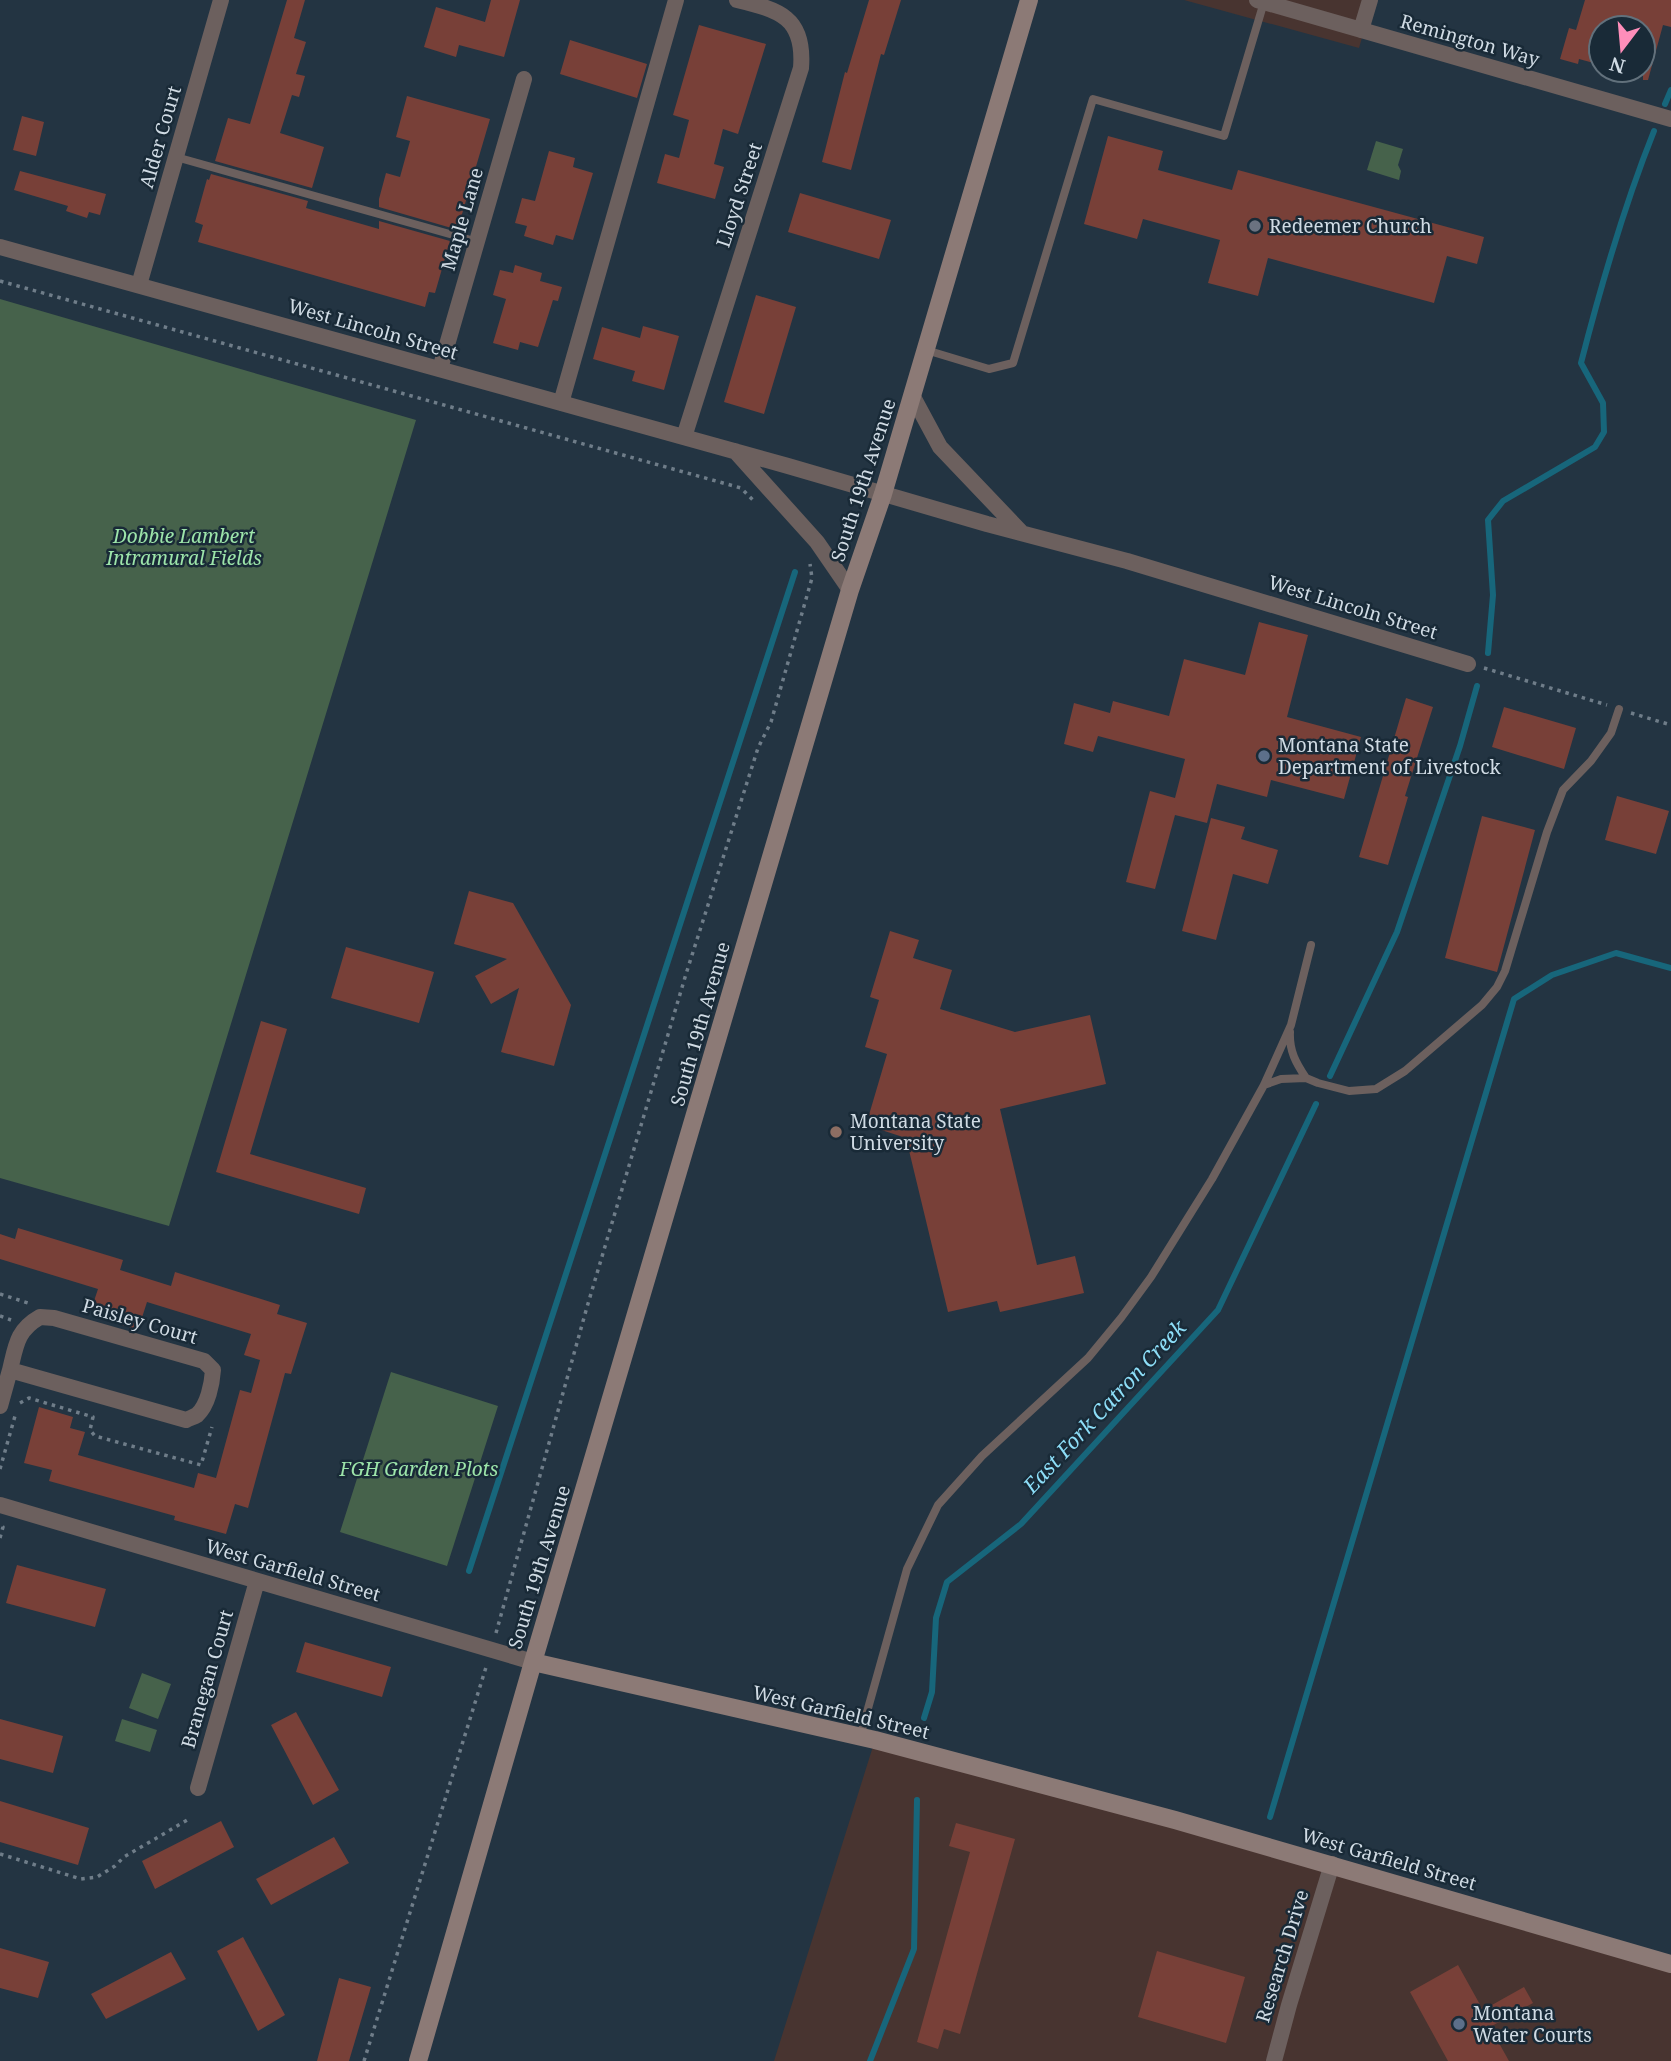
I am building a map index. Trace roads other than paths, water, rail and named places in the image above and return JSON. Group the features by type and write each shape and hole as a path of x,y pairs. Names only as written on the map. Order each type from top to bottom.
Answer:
{"main road":[{"name":"South 19th Avenue","path":"418,2061 850,590 883,494 1029,0"},
{"name":"West Garfield Street","path":"533,1662 860,1737 1175,1819 1671,1964"}],"street":[{"name":"Alder Court","path":"139,285 220,0"},
{"path":"561,403 676,0"},
{"name":"Lloyd Street","path":"684,437 801,68 803,50 797,34 785,17 772,9 737,0"},
{"path":"1361,30 1370,0"},
{"name":"Remington Way","path":"1260,1 1671,119"},
{"name":"Maple Lane","path":"440,369 524,79"},
{"name":"West Lincoln Street","path":"0,247 1127,561 1468,664"},
{"path":"912,395 940,447 1022,533"},
{"path":"735,451 817,542 850,590"},
{"name":"Paisley Court","path":"0,1406 18,1337 27,1324 40,1317 54,1318 187,1356 204,1362 213,1370 212,1386 205,1402 197,1415 186,1420 10,1370"},
{"name":"West Garfield Street","path":"0,1505 533,1662"},
{"name":"Branegan Court","path":"198,1788 257,1581"},
{"name":"Research Drive","path":"1274,2061 1332,1864"}],"lane":[{"path":"926,350 989,369 1013,363 1093,99 1224,136 1260,1"},
{"path":"176,157 478,242"},
{"path":"1264,1085 1281,1080 1306,1078 1349,1091 1376,1089 1405,1071 1482,1005 1497,987 1505,971 1546,832 1563,790 1591,761 1611,733 1619,709"},
{"path":"1306,1078 1293,1058 1290,1040 1311,945"},
{"path":"860,1737 907,1569 938,1506 982,1456 1088,1358 1121,1318 1181,1232 1264,1085 1291,1026"}],"waterway":[{"name":"East Fork Catron Creek","path":"1665,104 1671,90"},
{"name":"East Fork Catron Creek","path":"1488,653 1493,595 1488,520 1503,501 1595,447 1604,432 1603,403 1581,363 1614,246 1654,131"},
{"path":"469,1571 795,572"},
{"name":"East Fork Catron Creek","path":"1330,1076 1397,932 1460,746 1477,686"},
{"path":"1270,1817 1514,999 1552,975 1616,953 1671,968"},
{"name":"East Fork Catron Creek","path":"924,1718 932,1692 936,1618 947,1582 1021,1524 1218,1310 1316,1104"},
{"name":"East Fork Catron Creek","path":"870,2061 914,1949 917,1800"}],"place":[{"name":"Redeemer Church","path":"1255,226"},
{"name":"Montana State Department of Livestock","path":"1264,756"},
{"name":"Montana State University","path":"836,1132"},
{"name":"Montana Water Courts","path":"1459,2024"}],"park label":[{"name":"Dobbie Lambert Intramural Fields","path":"184,547"},
{"name":"FGH Garden Plots","path":"419,1469"}]}
